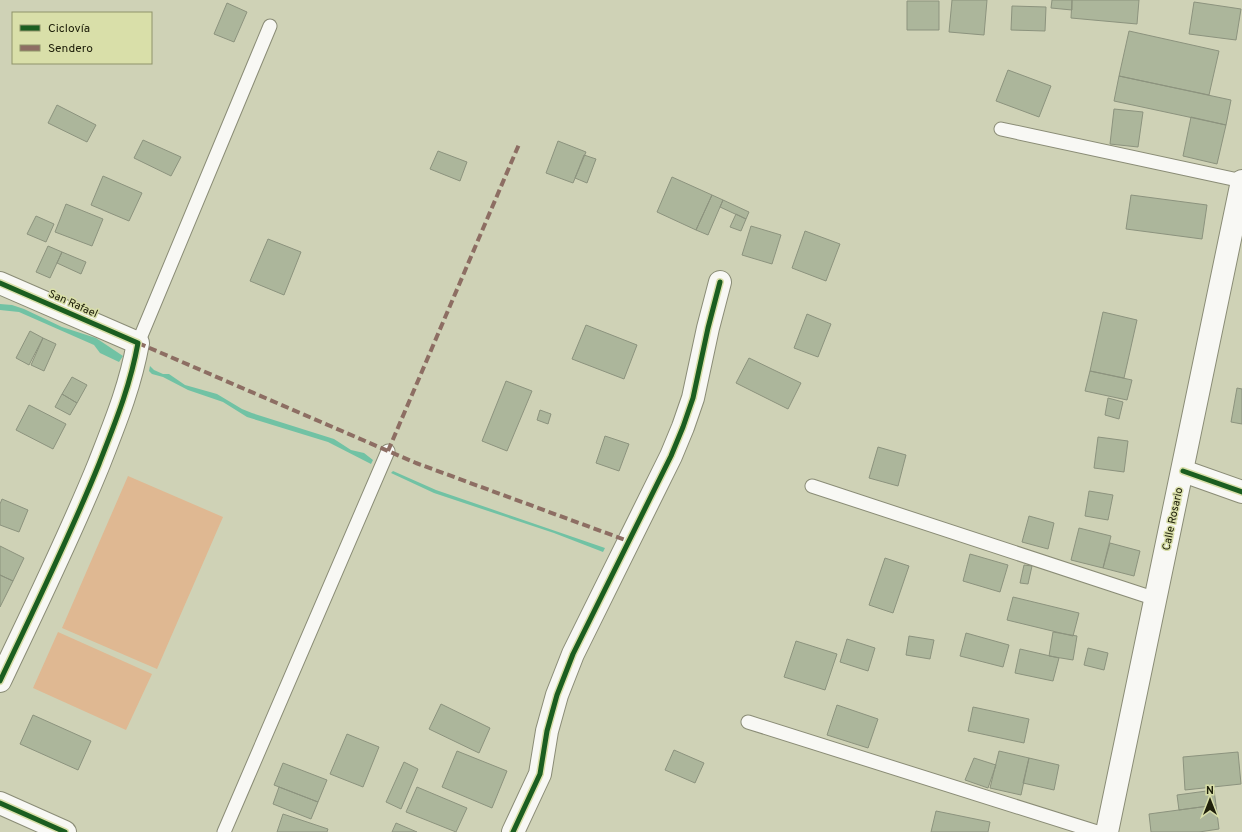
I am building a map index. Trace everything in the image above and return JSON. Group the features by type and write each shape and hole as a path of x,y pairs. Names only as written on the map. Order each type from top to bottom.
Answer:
{"street":[{"name":"Calle Rosario","path":"1107,832 1242,181"},
{"name":"San Rafael","path":"0,282 138,343"},
{"path":"513,832 540,774 547,730 557,695 573,654 671,456 683,427 693,398 708,328 720,282"},
{"path":"0,681 84,500 122,406 133,371 138,343"},
{"path":"1183,471 1242,492"},
{"path":"0,803 65,832"}],"lane":[{"path":"138,343 270,26"},
{"path":"1001,129 1242,181"},
{"path":"224,832 388,451"},
{"path":"812,486 1156,599"},
{"path":"748,722 1097,832"}],"shaded area":[{"path":"0,304 12,305 24,309 62,327 96,338 123,356 119,362 100,353 94,345 19,312 0,310"},
{"path":"150,366 154,370 163,374 169,374 185,385 217,394 242,409 252,413 334,439 351,450 364,453 373,460 371,464 328,442 247,417 223,402 188,390 163,377 152,374 149,371"},
{"path":"393,471 436,490 605,548 603,552 554,533 434,493 391,473"},
{"path":"128,476 223,517 157,669 62,628"},
{"path":"58,632 152,674 126,730 33,688"}],"building":[{"path":"952,0 987,0 984,35 949,32"},
{"path":"1052,0 1072,0 1072,10 1051,8"},
{"path":"1072,0 1139,0 1137,24 1071,18"},
{"path":"907,1 939,1 939,30 907,30"},
{"path":"1194,2 1241,9 1236,40 1189,34"},
{"path":"227,3 247,12 234,42 214,34"},
{"path":"1012,6 1046,7 1045,31 1011,30"},
{"path":"1129,31 1219,51 1209,95 1119,76"},
{"path":"1008,70 1051,86 1039,117 996,101"},
{"path":"1119,76 1231,100 1226,125 1114,101"},
{"path":"57,105 96,125 87,142 48,123"},
{"path":"1114,109 1143,112 1138,147 1110,144"},
{"path":"1191,117 1226,125 1217,164 1183,156"},
{"path":"143,140 181,157 171,176 134,158"},
{"path":"558,141 586,152 573,183 546,173"},
{"path":"438,151 467,162 460,181 430,169"},
{"path":"584,155 596,159 587,183 575,178"},
{"path":"103,176 142,193 129,221 91,205"},
{"path":"672,177 712,195 696,230 657,212"},
{"path":"712,195 723,200 708,235 696,230"},
{"path":"1131,195 1207,205 1202,239 1126,229"},
{"path":"723,200 749,212 746,219 720,207"},
{"path":"66,204 103,219 92,246 55,232"},
{"path":"736,214 746,219 741,231 730,227"},
{"path":"36,216 54,224 46,242 27,234"},
{"path":"751,226 781,235 772,264 742,255"},
{"path":"805,231 840,244 826,281 792,268"},
{"path":"268,239 301,252 284,295 250,281"},
{"path":"48,246 62,252 50,278 36,272"},
{"path":"62,252 86,262 81,274 57,263"},
{"path":"1103,312 1137,320 1124,378 1090,371"},
{"path":"807,314 831,324 818,357 794,348"},
{"path":"586,325 637,345 624,379 572,359"},
{"path":"30,331 43,338 29,365 16,358"},
{"path":"43,338 56,344 44,371 31,365"},
{"path":"749,358 801,383 788,409 736,383"},
{"path":"1090,371 1132,380 1127,400 1085,391"},
{"path":"72,377 87,385 77,403 62,394"},
{"path":"506,381 532,391 507,451 482,441"},
{"path":"1237,388 1242,389 1242,424 1231,422"},
{"path":"62,394 77,403 70,415 55,407"},
{"path":"1108,398 1123,402 1119,419 1105,415"},
{"path":"29,405 66,424 53,449 16,430"},
{"path":"540,410 551,414 548,424 537,420"},
{"path":"605,436 629,444 619,471 596,463"},
{"path":"1098,437 1128,441 1124,472 1094,468"},
{"path":"878,447 906,455 898,486 869,478"},
{"path":"1089,491 1113,495 1108,520 1085,516"},
{"path":"2,499 28,510 19,532 0,525 0,504"},
{"path":"1029,516 1054,523 1048,549 1022,542"},
{"path":"1079,528 1111,536 1103,568 1071,560"},
{"path":"1110,543 1140,551 1134,576 1103,568"},
{"path":"0,546 24,558 13,581 0,575"},
{"path":"970,554 1008,565 1000,592 963,581"},
{"path":"885,558 909,566 893,613 869,605"},
{"path":"1024,565 1032,566 1028,584 1020,583"},
{"path":"0,575 13,581 0,607"},
{"path":"1013,597 1079,613 1073,636 1007,620"},
{"path":"1053,632 1077,636 1073,660 1049,656"},
{"path":"966,633 1009,645 1003,667 960,656"},
{"path":"909,636 934,640 930,659 906,655"},
{"path":"847,639 875,648 868,671 840,662"},
{"path":"796,641 837,654 825,690 784,677"},
{"path":"1088,648 1108,653 1104,670 1084,665"},
{"path":"1020,649 1059,658 1053,681 1015,673"},
{"path":"441,704 490,728 479,753 429,729"},
{"path":"837,705 878,719 868,748 827,735"},
{"path":"973,707 1029,719 1024,743 968,731"},
{"path":"33,715 91,741 78,770 20,744"},
{"path":"347,734 379,747 363,787 330,774"},
{"path":"674,750 704,763 695,783 665,770"},
{"path":"457,751 507,771 492,808 442,787"},
{"path":"999,751 1029,758 1021,795 990,788"},
{"path":"1238,752 1241,784 1185,790 1183,757"},
{"path":"974,758 996,765 988,788 965,780"},
{"path":"1029,758 1059,765 1054,790 1023,783"},
{"path":"404,762 418,769 401,809 386,802"},
{"path":"283,763 327,780 318,802 274,785"},
{"path":"279,787 318,802 311,819 273,804"},
{"path":"417,787 467,808 456,832 406,812"},
{"path":"1214,790 1216,805 1179,810 1177,795"},
{"path":"1216,805 1219,829 1199,832 1151,832 1149,814"},
{"path":"936,811 990,822 988,832 931,832"},
{"path":"283,814 328,829 327,832 277,832"},
{"path":"396,823 417,832 392,832"}],"marked path":[{"path":"388,451 520,142"},
{"path":"138,343 416,463 628,541"}],"cycle path":[{"path":"513,832 540,774 547,731 557,695 573,654 671,456 683,427 693,398 708,328 720,282"},
{"path":"0,283 138,343 126,390 88,492 0,681"},
{"path":"1183,471 1242,492"},
{"path":"0,803 65,832"}]}
